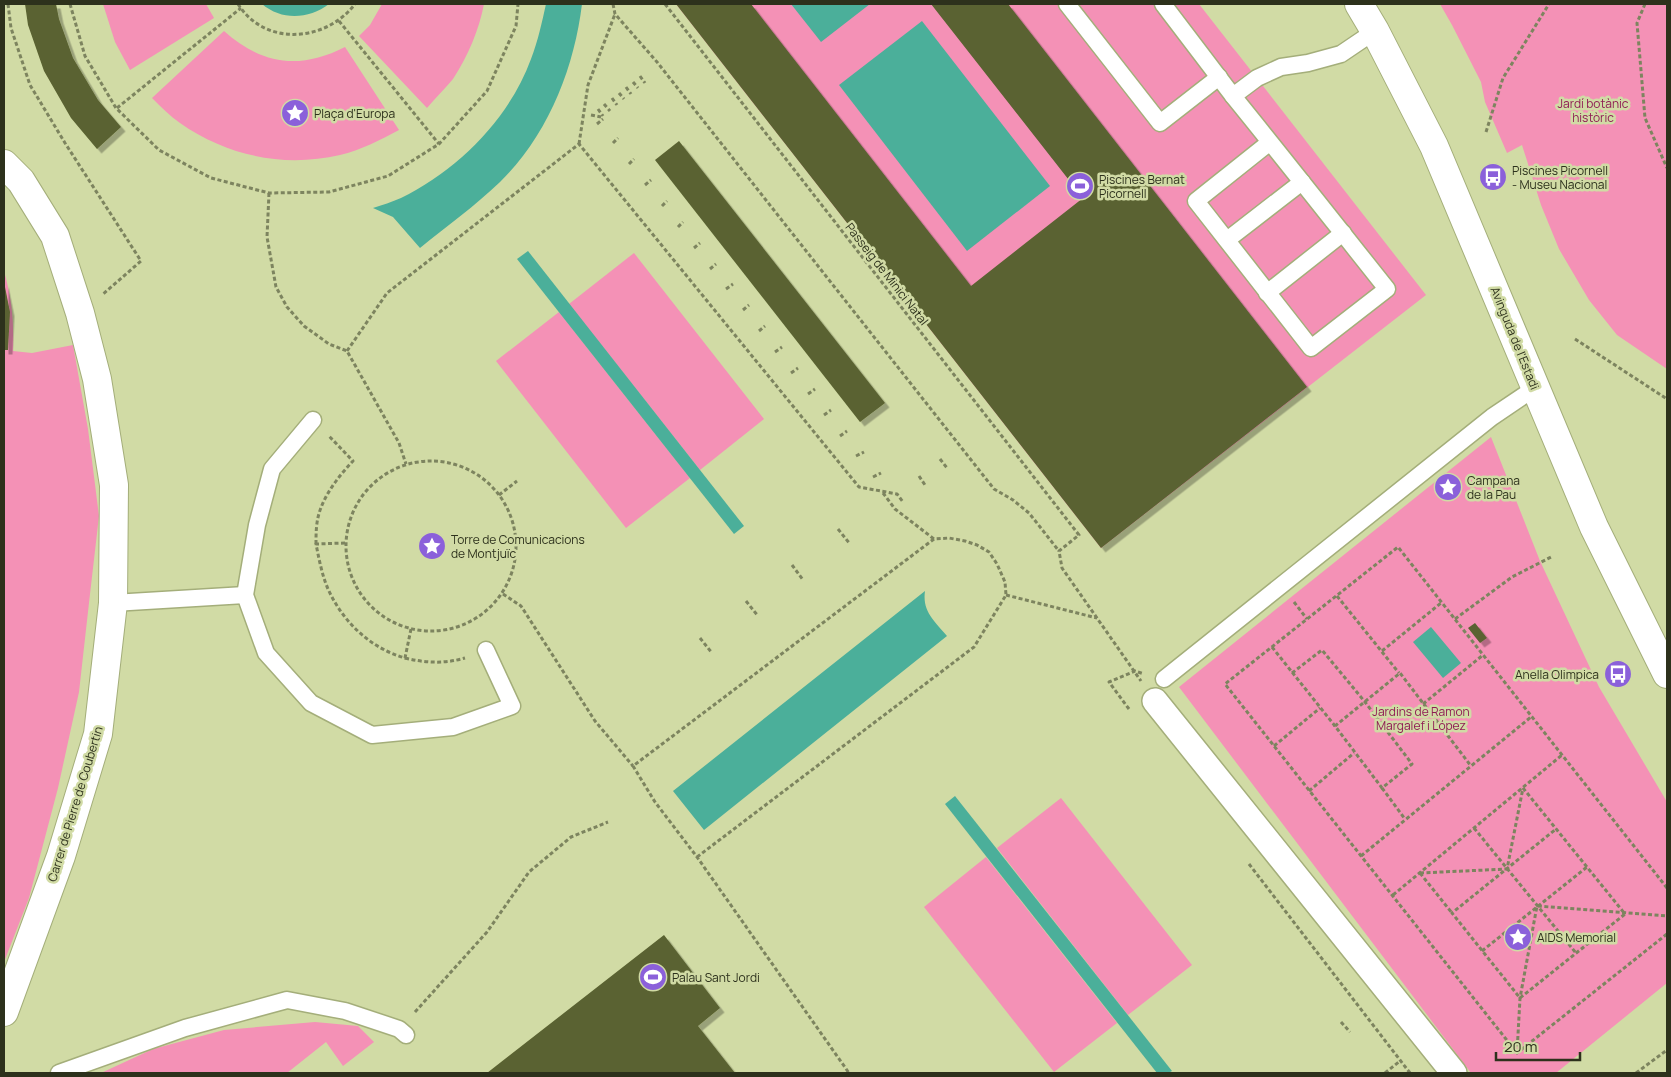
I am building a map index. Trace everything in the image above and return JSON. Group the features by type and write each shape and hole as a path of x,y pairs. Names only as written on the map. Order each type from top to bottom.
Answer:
{"street":[{"name":"Avinguda de l'Estadi","path":"1359,4 1375,31 1434,146 1594,526 1667,674"},
{"name":"Carrer de Pierre de Coubertin","path":"4,164 21,181 56,236 80,313 97,379 114,485 113,603 98,734 61,856 4,1012"},
{"path":"1160,690 1454,1073"}],"lane":[{"path":"1067,4 1160,123 1219,77"},
{"path":"1163,4 1233,96 1270,142 1302,182 1387,289 1311,348 1196,201 1270,142"},
{"path":"1233,96 1256,78 1281,67 1308,63 1341,54 1375,31"},
{"path":"1226,240 1302,182"},
{"path":"1268,293 1343,234"},
{"path":"1160,690 1492,417 1535,388"},
{"path":"313,420 272,469 257,525 245,595 266,653 311,703 372,735 453,727 512,706 479,653"},
{"path":"113,603 245,595"},
{"path":"59,1073 184,1028 287,1000 345,1011 403,1032"}],"path":[{"path":"8,4 11,28 30,85 65,143 141,260 97,300"},
{"path":"70,4 85,56 116,108 159,150 211,178 269,194 329,192 388,176 440,144 487,91 516,26 518,4"},
{"path":"238,4 256,23 276,32 298,35 319,31 339,21 355,4"},
{"path":"347,350 387,293 579,144 588,85 614,14 613,4"},
{"name":"Passeig de Minici Natal","path":"665,4 1079,535 1058,551"},
{"path":"1486,132 1503,78 1549,4"},
{"path":"1645,4 1637,23 1645,118 1667,168"},
{"path":"116,108 241,8"},
{"path":"614,14 657,62 994,489 1029,512 1058,551 1062,568 1099,619 1160,690"},
{"path":"339,21 440,144"},
{"path":"640,76 645,83"},
{"path":"633,82 638,88"},
{"path":"626,87 631,94"},
{"path":"619,93 624,99"},
{"path":"612,98 617,105"},
{"path":"604,104 610,110"},
{"path":"598,109 602,117"},
{"path":"591,115 602,117"},
{"path":"597,124 602,117"},
{"path":"613,143 618,138"},
{"path":"579,144 859,487 897,494 903,502"},
{"path":"629,164 634,159"},
{"path":"645,185 650,180"},
{"path":"269,194 267,237 276,287 287,307 304,326 329,344 347,350 399,444 406,464"},
{"path":"662,206 667,201"},
{"path":"678,227 683,222"},
{"path":"694,248 700,243"},
{"path":"710,268 716,264"},
{"path":"726,290 733,284"},
{"path":"743,310 749,305"},
{"path":"759,331 765,326"},
{"path":"1575,338 1667,399"},
{"path":"776,352 782,347"},
{"path":"792,373 798,368"},
{"path":"808,394 814,389"},
{"path":"824,415 831,410"},
{"path":"313,420 353,461 331,489 317,522 316,544 321,568 328,589 339,610 351,625 368,640 389,653 405,658 439,663 479,653"},
{"path":"840,436 848,431"},
{"path":"856,456 864,452"},
{"path":"940,459 947,468"},
{"path":"439,461 466,468 490,484 499,495 506,506 515,533 515,561 503,594 489,609 465,624 438,632 411,629 384,618 363,598 349,572 345,543 350,516 365,491 386,473 406,464 439,461"},
{"path":"873,477 880,473"},
{"path":"919,476 925,485"},
{"path":"499,495 517,481"},
{"path":"884,493 896,509 934,539"},
{"path":"838,529 850,544"},
{"path":"633,766 934,539 948,538 964,541 977,545 989,552 1005,582 1006,596 974,647 697,857"},
{"path":"316,544 345,543"},
{"path":"1517,1053 1225,684 1398,547 1667,888"},
{"path":"1455,619 1512,577 1553,556"},
{"path":"792,565 803,580"},
{"path":"503,594 520,606 595,721 633,766 655,802 697,857 849,1073"},
{"path":"1006,596 1099,619"},
{"path":"1337,596 1400,673 1471,766"},
{"path":"746,601 758,616"},
{"path":"1382,651 1441,602"},
{"path":"405,658 411,629"},
{"path":"700,638 712,653"},
{"path":"1272,647 1406,819"},
{"path":"1292,673 1322,650 1365,702 1412,764 1382,788"},
{"path":"1423,704 1483,655"},
{"path":"1335,726 1400,673"},
{"path":"1274,746 1320,708"},
{"path":"1361,856 1531,717"},
{"path":"1309,790 1354,753"},
{"path":"1392,896 1562,755"},
{"path":"1523,788 1625,914"},
{"path":"1507,869 1523,788"},
{"path":"403,1032 486,932 529,872 571,837 608,822"},
{"path":"1474,828 1576,953"},
{"path":"1452,913 1556,829"},
{"path":"1482,951 1586,867"},
{"path":"1420,873 1507,869"},
{"path":"1420,873 1520,998"},
{"path":"1537,906 1667,916"},
{"path":"1517,1053 1520,998 1537,906"},
{"path":"1520,998 1625,914"},
{"path":"1517,1053 1667,934"},
{"path":"1341,1022 1350,1032"},
{"path":"1636,1073 1667,1050"},
{"path":"1385,1073 1400,1061"}],"green space":[{"path":"103,4 206,4 214,18 130,70 115,42"},
{"path":"382,4 484,4 476,33 463,61 453,79 427,108 359,36 370,25"},
{"name":"Piscines Bernat Picornell","path":"676,4 1199,4 1426,295 1101,548"},
{"name":"Jardí botànic històric","path":"1440,4 1667,4 1667,369 1617,335 1589,300 1559,249 1541,205 1522,145 1507,153 1485,102 1481,82"},
{"path":"224,31 253,51 267,57 282,60 312,59 345,47 399,130 348,153 319,159 298,160 277,159 237,151 217,144 198,134 176,120 152,98"},
{"path":"634,253 764,419 700,470 569,304"},
{"path":"4,271 12,311 13,351 32,353 73,345 88,429 99,516 79,692 58,788 29,898 4,962"},
{"path":"559,312 690,478 626,528 496,361"},
{"name":"Jardins de Ramon Margalef i López","path":"1491,437 1540,561 1599,687 1667,802 1667,983 1556,1073 1471,1073 1179,687"},
{"path":"1061,798 1192,965 1128,1015 997,848"},
{"path":"986,857 1117,1023 1054,1072 924,907"},
{"path":"315,1022 358,1026 374,1042 343,1066 326,1042 287,1073 101,1073 153,1049 224,1030"}],"water":[{"path":"262,4 329,4 313,13 296,16 278,13"},
{"path":"546,4 582,4 573,53 556,100 545,122 517,164 500,182 471,208 420,248 393,217 373,208 401,198 442,173 461,158 495,122 521,81 531,59"},
{"path":"791,4 870,4 821,42"},
{"path":"922,21 1050,186 967,251 839,85"},
{"path":"528,251 744,526 734,534 517,259"},
{"path":"925,591 927,611 947,636 704,830 673,791"},
{"path":"1431,627 1461,663 1443,678 1413,642"},
{"path":"955,796 1172,1071 1157,1073 945,804"}],"building":[{"path":"25,4 56,4 59,19 73,58 98,100 121,127 97,149 71,118 44,71 28,25"},
{"path":"676,4 751,4 971,286 1083,198 931,4 1008,4 1307,387 1101,548"},
{"path":"679,141 885,403 860,422 655,160"},
{"path":"4,282 10,312 8,350 4,350"},
{"path":"1475,623 1487,638 1480,643 1468,628"},
{"name":"Palau Sant Jordi","path":"664,935 720,1008 698,1026 735,1073 487,1073"}],"place":[{"name":"Plaça d'Europa","path":"295,113"},
{"name":"Piscines Picornell - Museu Nacional","path":"1493,177"},
{"name":"Piscines Bernat Picornell","path":"1080,186"},
{"name":"Campana de la Pau","path":"1448,487"},
{"name":"Torre de Comunicacions de Montjuïc","path":"432,546"},
{"name":"Anella Olimpica","path":"1618,674"},
{"name":"AIDS Memorial","path":"1518,937"},
{"name":"Palau Sant Jordi","path":"653,977"}]}
